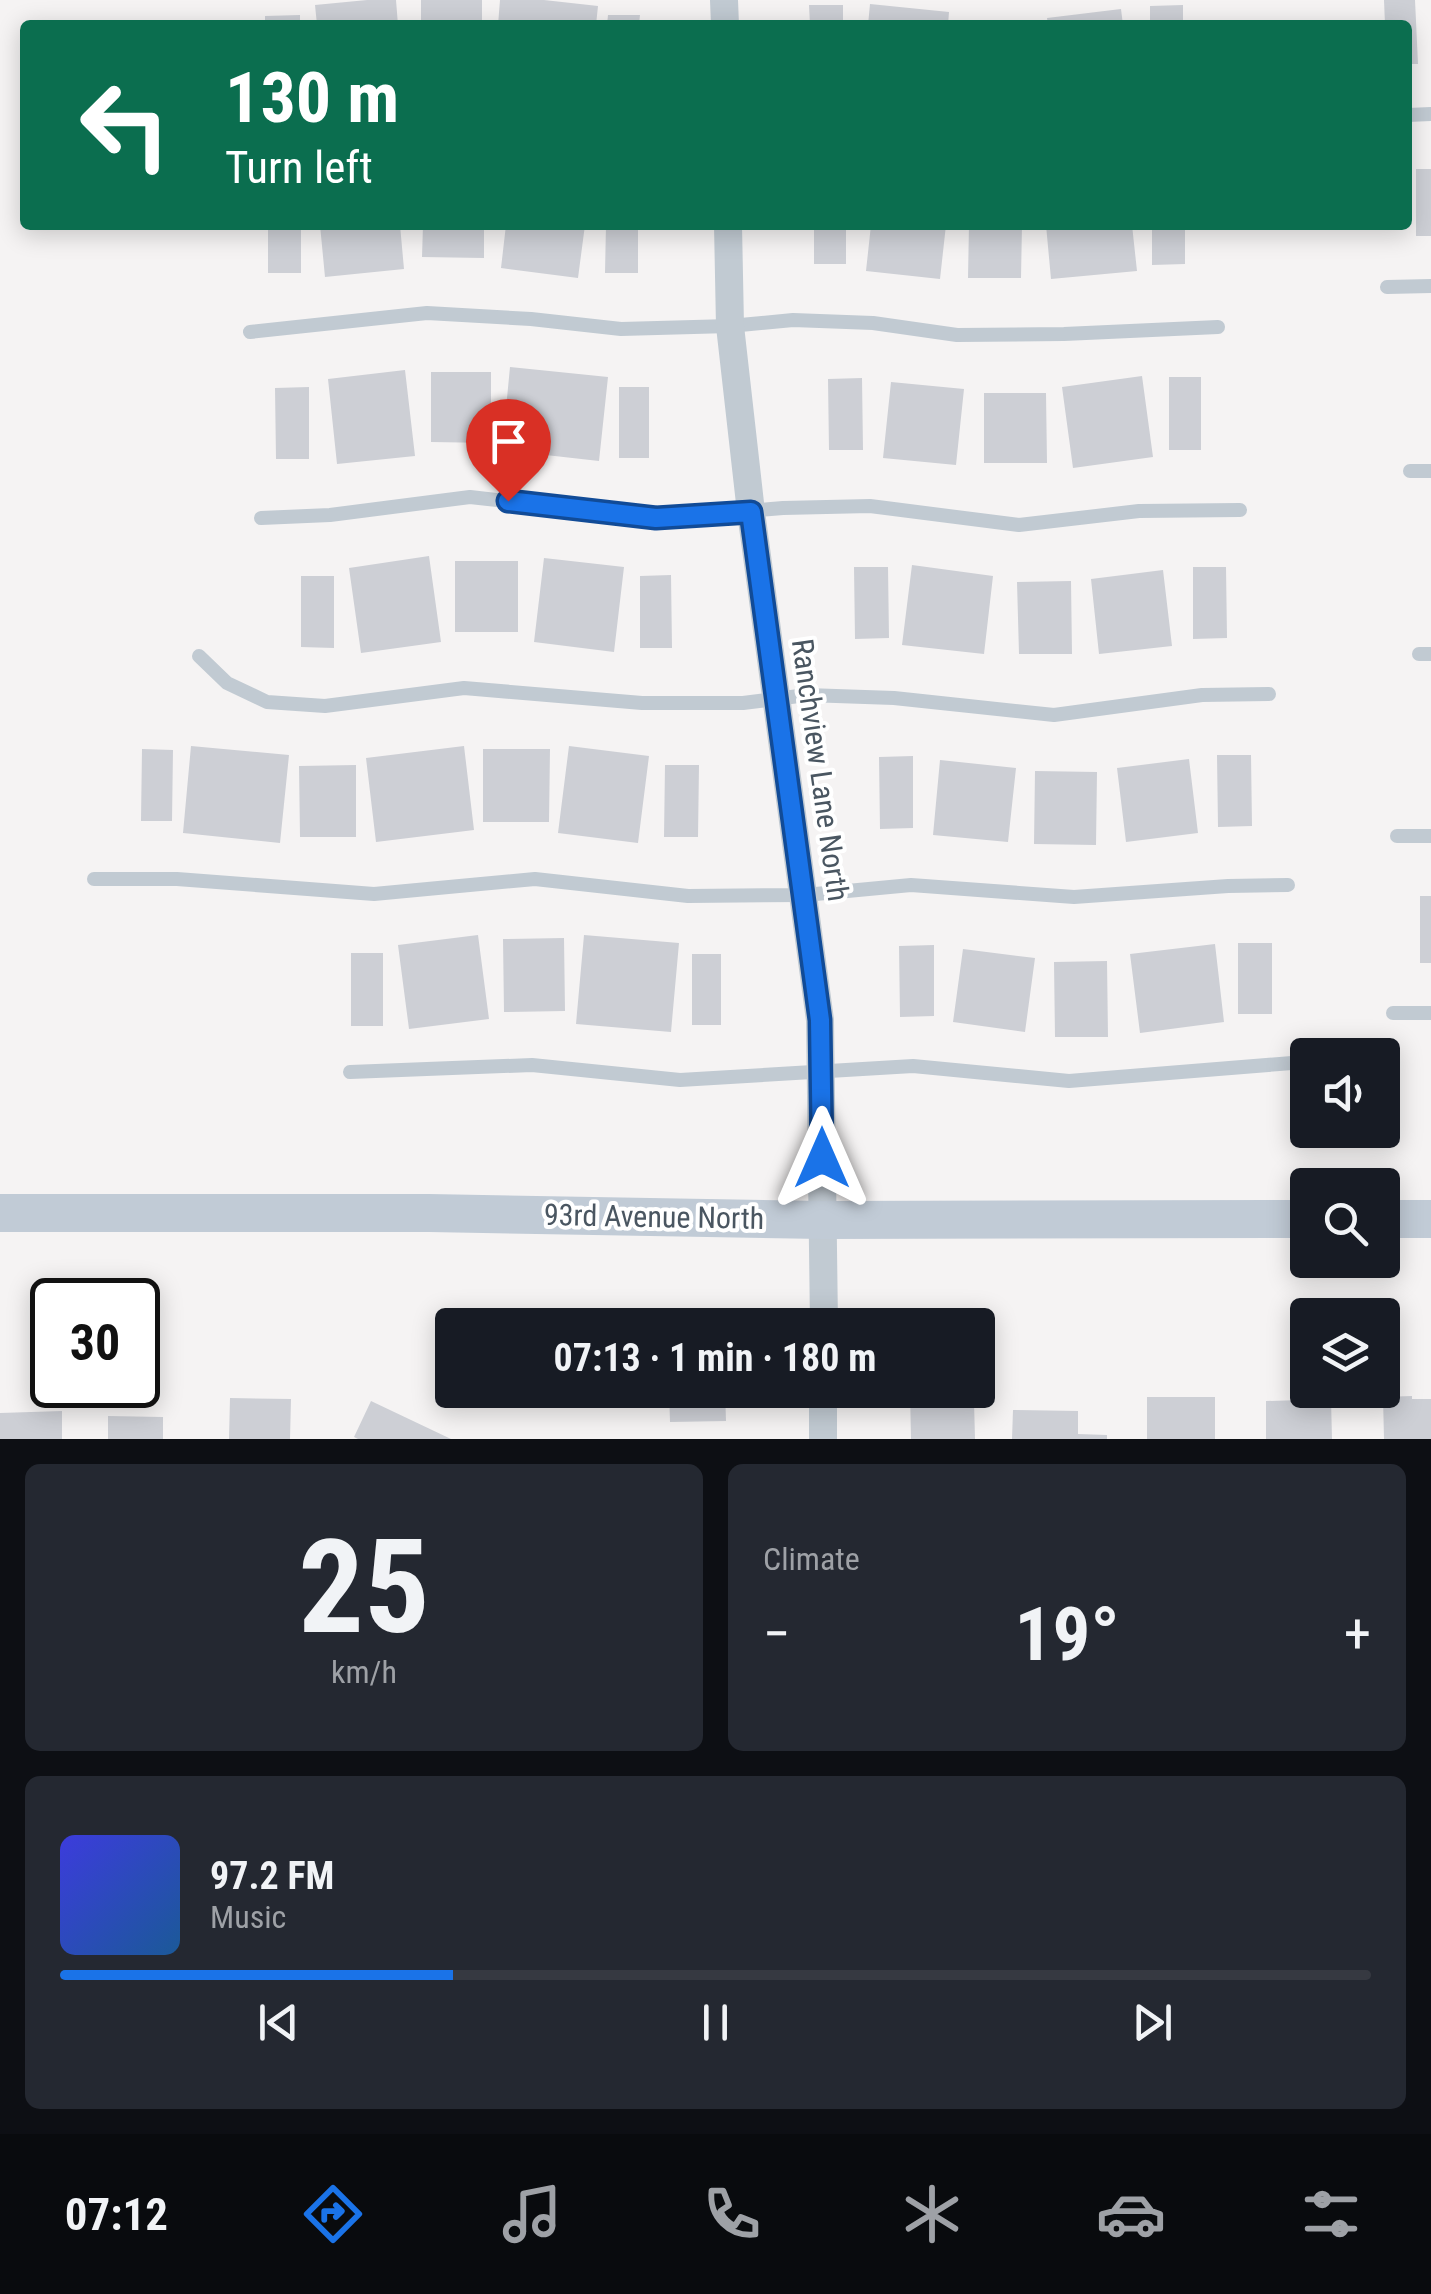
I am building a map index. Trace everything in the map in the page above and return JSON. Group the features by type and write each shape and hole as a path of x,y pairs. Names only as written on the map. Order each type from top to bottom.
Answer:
{"main road":[{"name":"93rd Avenue North","path":"0,1214 1290,1219"},
{"path":"1400,1219 1431,1218"}],"street":[{"name":"Ranchview Lane North","path":"728,230 730,326 751,512 820,1020 824,1308"},
{"path":"823,1439 824,1408"}],"lane":[{"path":"1387,287 1431,286"},
{"path":"250,332 427,312 620,329 793,320 874,323 957,335 1218,326"},
{"path":"1410,471 1431,471"},
{"path":"261,518 330,516 470,496 656,518 870,506 1019,524 1139,511 1240,510"},
{"path":"199,656 227,683 267,702 325,706 464,688 642,703 743,703 807,695 894,698 1054,715 1202,695 1269,694"},
{"path":"1397,836 1431,836"},
{"path":"94,879 177,879 374,894 535,879 688,896 804,895 911,884 1074,897 1288,885"},
{"path":"1394,1013 1431,1013"},
{"path":"350,1072 532,1065 680,1080 913,1066 1069,1082 1290,1063"}],"building":[{"path":"396,0 398,20 316,20 315,5"},
{"path":"421,0 482,0 482,20 421,20"},
{"path":"500,0 598,6 597,20 498,20"},
{"path":"1384,0 1415,0 1418,64 1412,64 1412,20 1385,20"},
{"path":"870,4 949,12 948,20 868,20"},
{"path":"809,5 843,5 843,20 810,20"},
{"path":"1183,5 1183,20 1150,20 1150,6"},
{"path":"1121,9 1122,20 1047,20"},
{"path":"300,15 300,20 265,20 265,16"},
{"path":"608,15 640,15 640,20 608,20"},
{"path":"1416,169 1431,169 1431,236 1416,236"},
{"path":"268,230 301,230 301,273 268,273"},
{"path":"320,230 400,230 404,269 325,277"},
{"path":"423,230 484,230 484,258 422,257"},
{"path":"505,230 584,230 578,278 501,268"},
{"path":"606,230 638,230 638,273 605,273"},
{"path":"814,230 846,230 846,264 814,264"},
{"path":"870,230 945,230 940,279 866,271"},
{"path":"969,230 1022,230 1021,278 968,278"},
{"path":"1046,230 1133,230 1137,271 1051,279"},
{"path":"1152,230 1185,230 1185,264 1152,265"},
{"path":"510,367 608,377 599,461 502,450"},
{"path":"405,370 415,456 337,464 328,379"},
{"path":"431,372 491,372 491,443 431,442"},
{"path":"1142,376 1153,457 1073,468 1062,387"},
{"path":"1169,377 1201,377 1201,450 1169,450"},
{"path":"862,378 863,450 829,450 828,379"},
{"path":"891,382 964,389 956,465 883,458"},
{"path":"309,387 309,459 276,459 275,388"},
{"path":"619,387 649,387 649,458 619,458"},
{"path":"984,393 1046,393 1047,463 984,463"},
{"path":"429,556 441,642 361,653 349,568"},
{"path":"544,558 624,567 614,652 534,642"},
{"path":"455,561 518,561 518,632 455,632"},
{"path":"912,565 993,576 984,654 902,645"},
{"path":"854,567 888,567 889,638 855,639"},
{"path":"1193,567 1226,567 1227,638 1193,639"},
{"path":"1163,570 1172,646 1099,654 1091,579"},
{"path":"671,575 672,648 640,648 640,576"},
{"path":"301,576 334,576 334,648 301,647"},
{"path":"1071,581 1072,654 1019,654 1017,582"},
{"path":"191,746 289,755 280,843 183,833"},
{"path":"464,746 474,830 376,842 366,758"},
{"path":"569,746 649,756 638,843 558,833"},
{"path":"142,749 173,750 172,821 141,821"},
{"path":"483,749 550,749 549,822 483,822"},
{"path":"1217,755 1251,755 1252,826 1218,827"},
{"path":"913,756 913,828 880,829 879,757"},
{"path":"1189,759 1198,833 1126,842 1117,768"},
{"path":"940,760 1016,768 1008,842 933,835"},
{"path":"356,765 356,837 300,837 299,766"},
{"path":"665,765 699,765 698,837 664,837"},
{"path":"1035,771 1097,772 1096,845 1034,844"},
{"path":"1420,896 1431,896 1431,963 1420,963"},
{"path":"478,935 489,1019 409,1029 398,945"},
{"path":"584,935 679,943 671,1032 576,1024"},
{"path":"564,938 565,1011 504,1012 503,939"},
{"path":"1238,943 1272,943 1272,1014 1238,1014"},
{"path":"1215,944 1224,1022 1140,1033 1130,954"},
{"path":"934,945 934,1016 900,1017 899,946"},
{"path":"963,949 1035,958 1025,1032 953,1022"},
{"path":"351,953 383,953 383,1026 351,1026"},
{"path":"692,954 721,954 721,1025 692,1025"},
{"path":"1107,961 1108,1037 1055,1037 1054,962"},
{"path":"1400,1396 1431,1399 1431,1439 1384,1439 1383,1408 1400,1408"},
{"path":"1147,1397 1215,1397 1215,1439 1147,1439"},
{"path":"230,1398 291,1399 290,1439 229,1439"},
{"path":"1290,1400 1290,1408 1331,1408 1332,1439 1266,1439 1266,1401"},
{"path":"371,1401 451,1439 358,1439 354,1437"},
{"path":"670,1408 726,1408 726,1421 670,1422"},
{"path":"910,1408 974,1408 975,1439 911,1439"},
{"path":"1013,1410 1078,1411 1078,1434 1107,1435 1107,1439 1012,1439"},
{"path":"62,1411 62,1439 0,1439 0,1413"},
{"path":"108,1416 163,1417 163,1439 108,1439"}],"route":[{"path":"508,501 656,518 751,512 820,1020 822,1158"}]}
